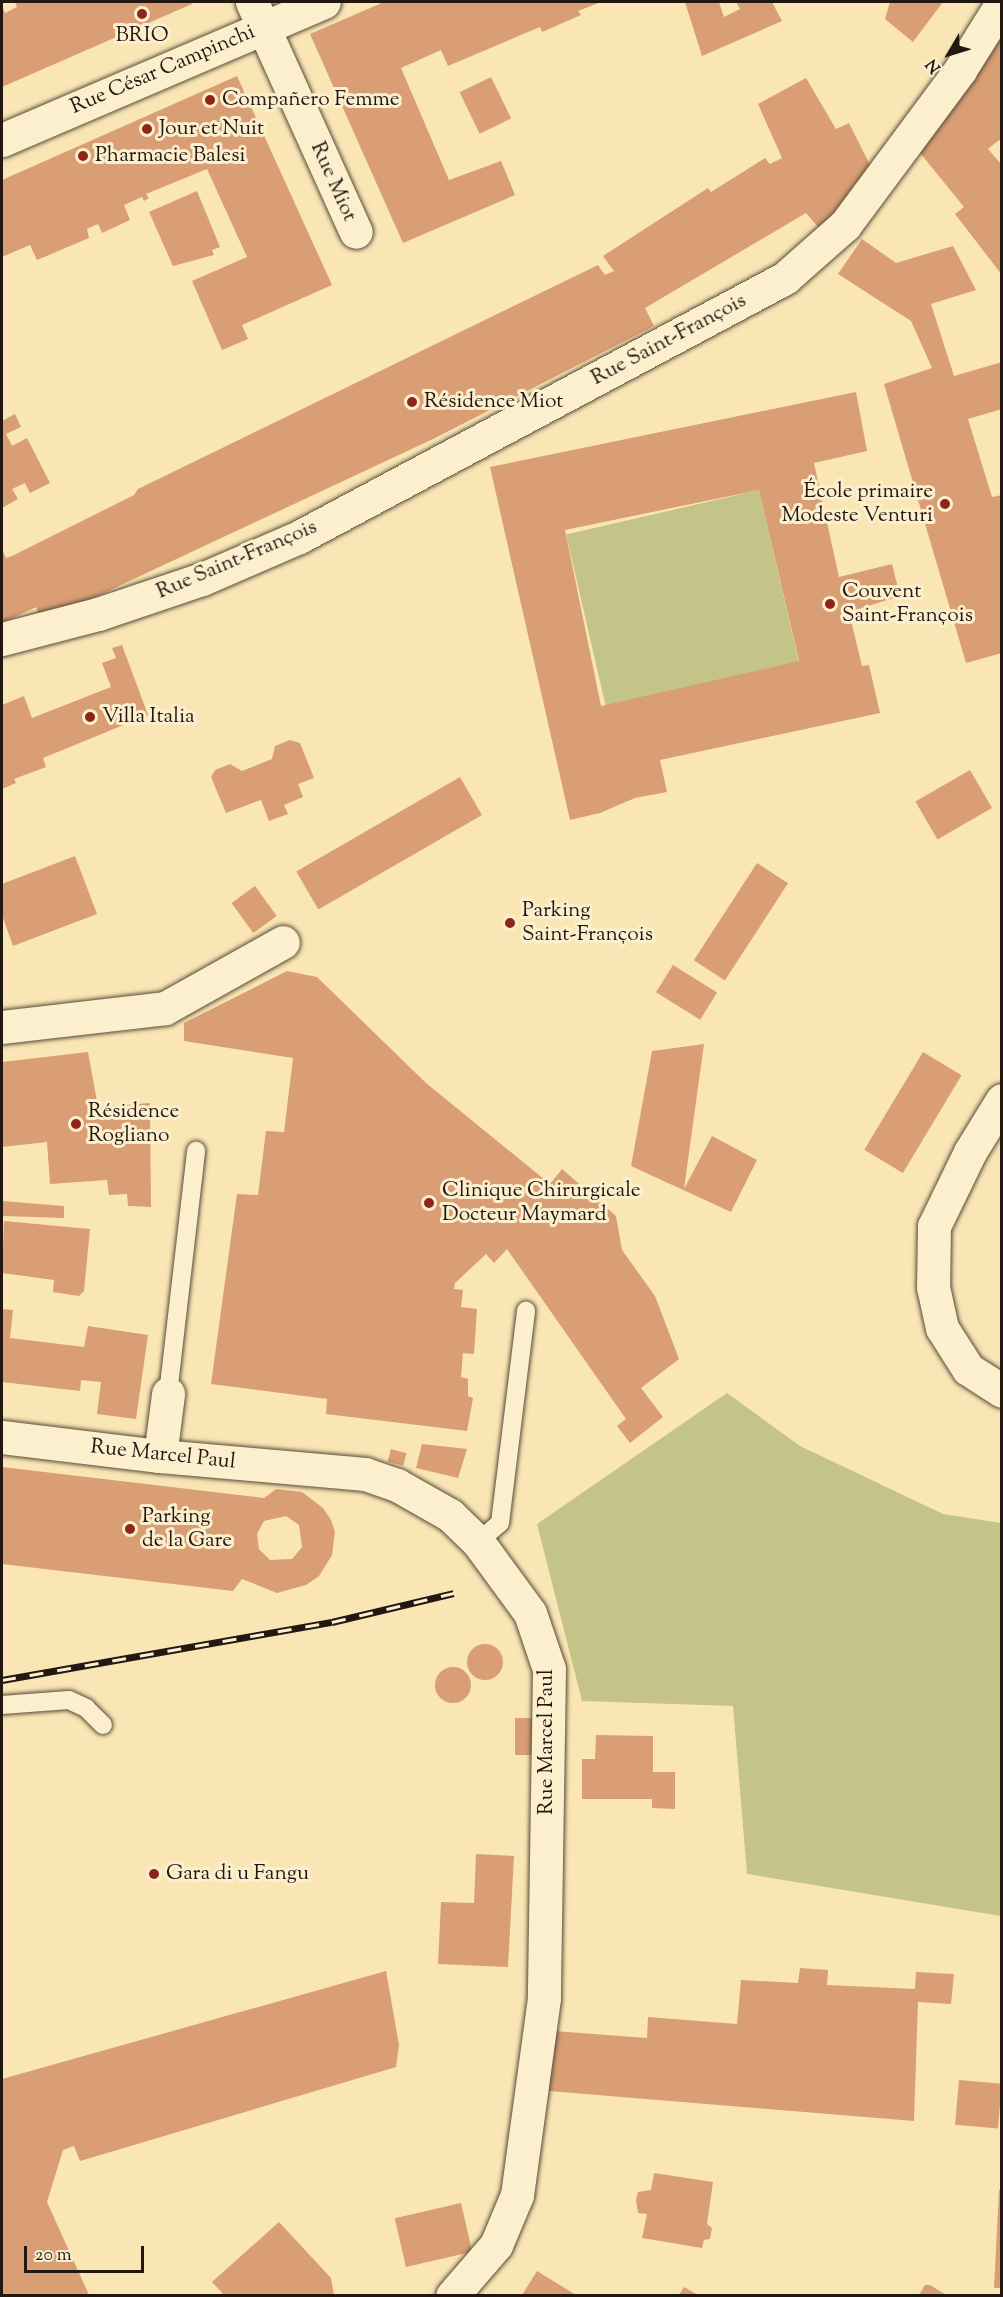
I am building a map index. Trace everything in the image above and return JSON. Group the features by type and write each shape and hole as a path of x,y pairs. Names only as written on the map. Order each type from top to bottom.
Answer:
{"street":[{"name":"Rue César Campinchi","path":"2,140 257,14 324,2"},
{"name":"Rue Saint-François","path":"2,639 98,614 202,579 298,537 785,278 845,225 954,79 1002,3"},
{"name":"Rue Miot","path":"257,14 356,232"},
{"path":"2,1027 165,1008 283,942"},
{"path":"1002,1100 970,1152 934,1226 933,1287 942,1328 968,1369 1002,1391"},
{"path":"160,1456 168,1394"},
{"name":"Rue Marcel Paul","path":"2,1437 160,1456 365,1474 423,1497 478,1542 530,1613 549,1669 544,1998 517,2195 496,2245 452,2295"}],"lane":[{"path":"168,1394 196,1151"},
{"path":"478,1542 500,1523 526,1311"},
{"path":"2,1705 69,1700 86,1708 103,1725"}],"shaded area":[{"path":"759,490 799,661 606,706 566,535"},
{"path":"727,1393 800,1446 943,1514 1001,1523 1001,1916 747,1874 733,1706 582,1701 537,1524"}],"building":[{"path":"15,2 191,2 192,4 2,87 2,6 5,13 17,7"},
{"path":"384,2 601,2 578,11 581,15 542,32 540,27 448,66 441,50 401,68 449,180 501,161 515,195 403,243 310,34"},
{"path":"685,2 719,2 724,17 740,9 736,2 772,2 782,21 702,56"},
{"path":"890,2 943,2 913,42 885,19"},
{"path":"1002,29 1002,142 999,140 988,149 1002,165 1002,275 955,214 964,207 916,148"},
{"path":"237,76 332,285 242,325 248,339 222,350 192,281 247,257 207,169 146,194 149,198 144,201 142,197 124,205 130,220 102,233 98,224 87,229 89,238 37,260 30,245 2,257 2,180"},
{"path":"491,77 511,118 480,134 460,92"},
{"path":"806,78 836,129 849,123 874,173 819,228 806,213 645,308 654,326 433,439 42,622 36,607 2,623 2,549 6,558 12,556 134,495 138,489 598,265 605,275 614,271 603,256 708,188 711,192 765,158 770,164 782,158 758,104"},
{"path":"197,191 220,247 212,250 214,255 173,266 149,212"},
{"path":"862,239 896,263 953,246 976,290 931,304 954,376 1002,362 1002,409 968,419 992,497 1002,495 1002,653 966,663 884,384 932,368 911,321 838,274"},
{"name":"Couvent Saint-François","path":"856,392 867,451 814,463 839,577 892,564 900,596 849,612 862,666 869,665 880,713 660,760 667,792 635,798 600,813 570,820 490,467","holes":["759,490 799,661 601,706 565,530"]},
{"path":"15,414 21,427 6,434 12,446 27,438 50,483 30,493 25,483 12,489 18,499 2,508 2,421"},
{"name":"Villa Italia","path":"122,645 148,715 43,758 46,767 14,779 16,783 2,789 2,705 24,696 32,718 111,687 102,663 116,658 112,648"},
{"path":"290,740 300,743 314,778 298,784 303,797 284,805 288,814 269,821 261,800 226,813 211,777 215,770 230,764 242,771 272,759 275,746"},
{"path":"970,770 992,808 937,840 915,802"},
{"path":"460,777 482,815 318,910 296,872"},
{"path":"75,856 97,914 13,946 2,915 2,884"},
{"path":"757,863 788,883 725,980 694,960"},
{"path":"255,886 277,916 253,933 232,903"},
{"path":"673,965 717,993 700,1020 656,992"},
{"name":"Clinique Chirurgicale Docteur Maymard","path":"287,971 317,977 426,1083 550,1184 562,1169 616,1216 622,1250 655,1296 679,1359 641,1388 663,1417 630,1443 617,1426 626,1419 507,1249 494,1263 486,1254 455,1283 454,1289 463,1290 461,1307 477,1309 474,1354 463,1353 461,1377 468,1379 468,1396 473,1398 467,1431 326,1414 327,1399 211,1384 237,1194 258,1195 266,1131 284,1132 293,1058 184,1041 184,1023"},
{"path":"704,1044 684,1189 712,1136 757,1160 731,1212 631,1166 652,1051"},
{"name":"Résidence Rogliano","path":"88,1052 98,1107 150,1103 151,1207 128,1206 127,1194 109,1195 107,1180 50,1184 47,1142 2,1147 2,1062"},
{"path":"923,1052 962,1075 903,1173 864,1150"},
{"path":"2,1201 64,1206 64,1218 2,1216"},
{"path":"4,1221 90,1229 84,1291 79,1296 53,1292 54,1280 2,1273"},
{"path":"2,1309 13,1310 10,1338 84,1347 88,1326 148,1335 136,1419 97,1414 101,1382 81,1380 80,1391 2,1382"},
{"path":"422,1444 467,1449 458,1478 416,1468"},
{"path":"391,1449 406,1453 403,1466 388,1462"},
{"name":"Parking de la Gare","path":"2,1467 264,1498 276,1489 302,1492 323,1508 335,1532 332,1555 319,1576 306,1585 277,1593 242,1579 233,1591 2,1564","holes":["286,1516 299,1525 302,1547 292,1559 270,1560 259,1549 257,1534 264,1521"]},
{"path":"485,1644 498,1649 503,1662 498,1675 485,1680 472,1675 467,1662 472,1649"},
{"path":"453,1667 465,1673 471,1685 465,1697 453,1703 441,1697 435,1685 441,1673"},
{"path":"515,1718 534,1718 534,1755 515,1755"},
{"path":"596,1735 653,1736 653,1772 675,1772 675,1809 652,1808 652,1799 582,1799 582,1759 595,1759"},
{"path":"476,1854 514,1856 508,1967 438,1964 441,1902 474,1903"},
{"path":"800,1968 828,1970 827,1985 915,1989 916,1972 954,1974 951,2004 918,2002 914,2121 549,2091 554,2031 647,2038 648,2017 737,2024 741,1980 798,1983"},
{"path":"386,1971 399,2045 396,2067 80,2161 74,2146 63,2150 47,2202 89,2295 2,2295 2,2079"},
{"path":"959,2080 1002,2084 998,2129 955,2125"},
{"path":"654,2173 713,2182 707,2224 712,2228 710,2239 704,2240 702,2248 642,2238 647,2214 638,2213 636,2200 638,2192 651,2190"},
{"path":"999,2190 1002,2190 1002,2288 994,2288"},
{"path":"461,2203 472,2252 406,2267 395,2218"},
{"path":"279,2222 331,2278 334,2295 224,2295 212,2282"},
{"path":"537,2271 576,2295 522,2295"},
{"path":"925,2285 930,2285 946,2295 919,2295"},
{"path":"684,2287 698,2295 679,2295"}],"railway":[{"path":"2,1680 332,1622 454,1593"}],"place":[{"name":"BRIO","path":"142,14"},
{"name":"Compañero Femme","path":"210,100"},
{"name":"Jour et Nuit","path":"147,129"},
{"name":"Pharmacie Balesi","path":"83,156"},
{"name":"Résidence Miot","path":"412,402"},
{"name":"École primaire Modeste Venturi","path":"945,504"},
{"name":"Couvent Saint-François","path":"830,604"},
{"name":"Villa Italia","path":"90,717"},
{"name":"Parking Saint-François","path":"510,923"},
{"name":"Résidence Rogliano","path":"76,1124"},
{"name":"Clinique Chirurgicale Docteur Maymard","path":"429,1203"},
{"name":"Parking de la Gare","path":"130,1529"},
{"name":"Gara di u Fangu","path":"154,1874"}]}
